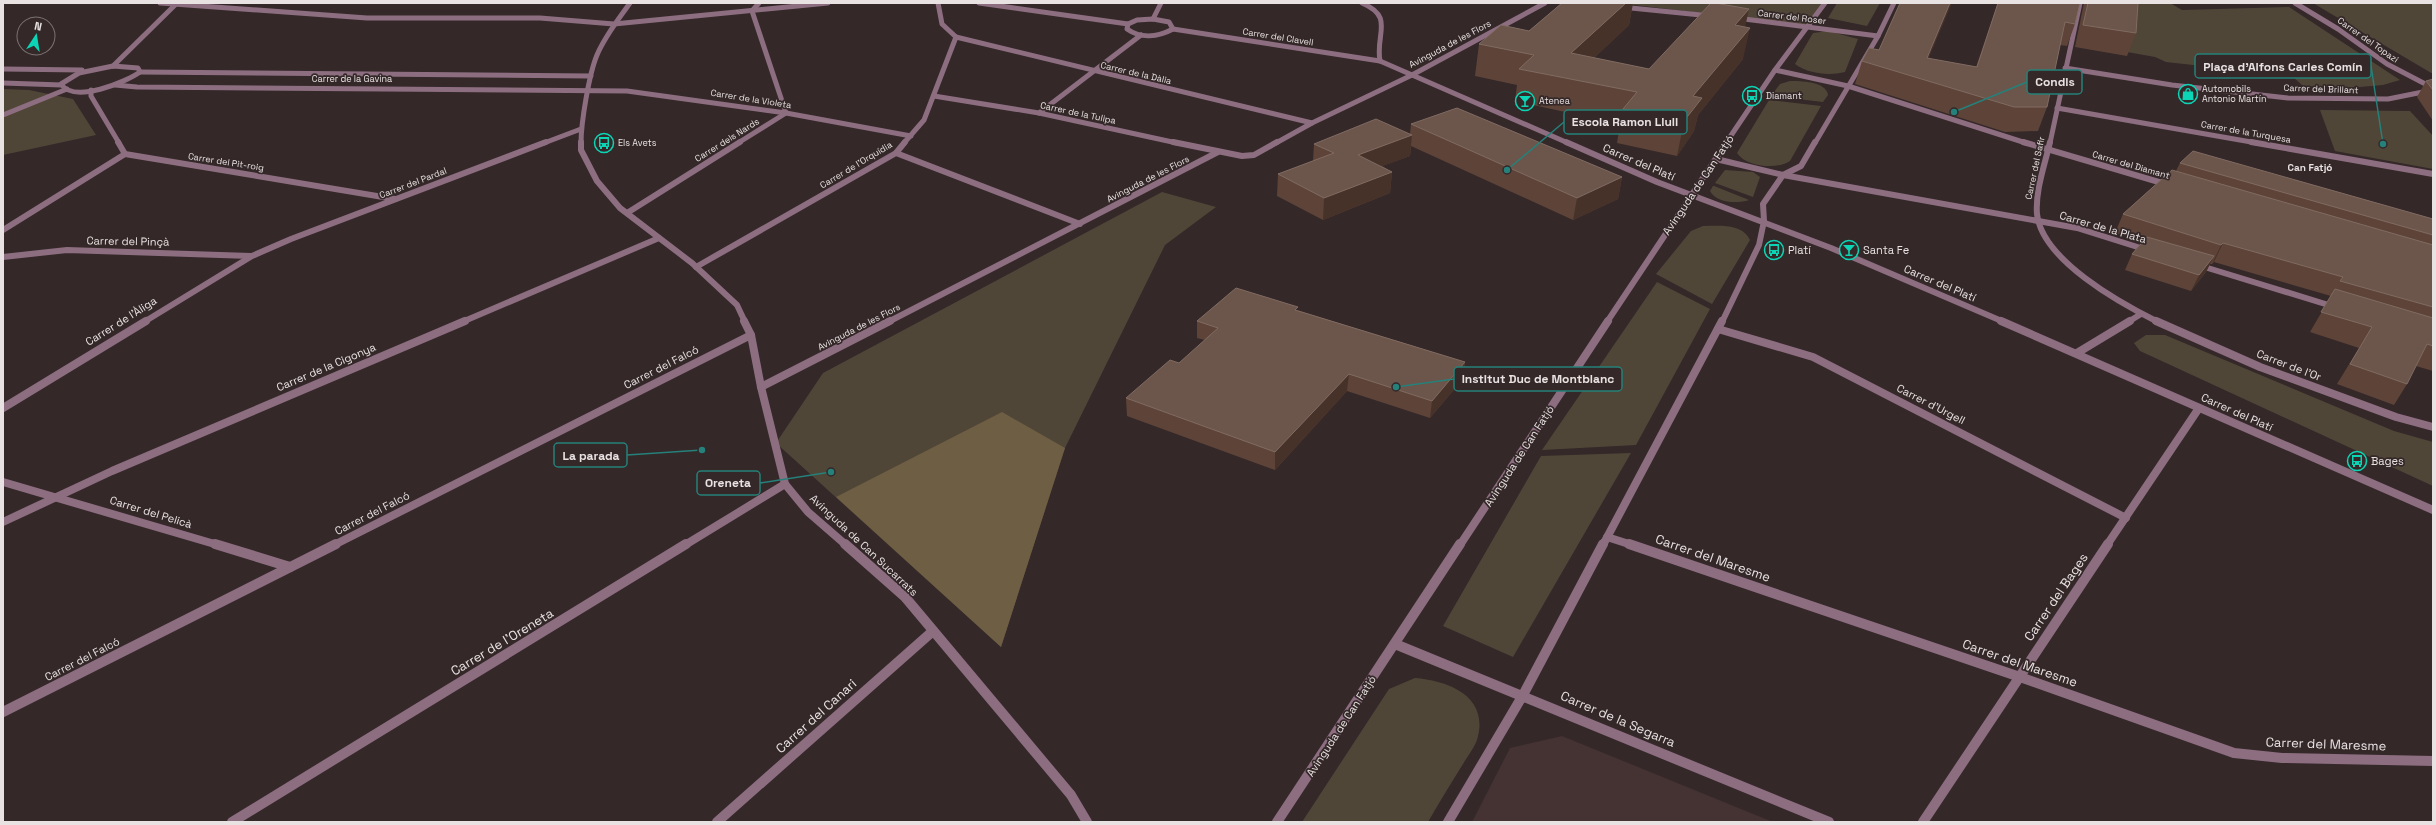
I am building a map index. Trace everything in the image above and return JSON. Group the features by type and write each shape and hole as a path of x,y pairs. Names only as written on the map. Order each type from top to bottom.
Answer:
{"street":[{"path":"160,3 367,18 540,18 614,24 828,3"},
{"name":"Avinguda de Can Sucarrats","path":"630,3 614,24 596,56 588,90 581,130 581,150 596,181 627,213 696,267 737,306 751,335 761,387 776,442 785,484 808,512 905,597 1071,795 1087,822"},
{"path":"752,11 759,3"},
{"path":"938,3 942,24 956,37"},
{"path":"979,3 1128,24 1137,20 1153,19 1169,22 1173,24 1173,29 1158,35 1141,35 1130,32 1126,27 1128,24"},
{"path":"1153,19 1161,3"},
{"path":"1362,3 1372,6 1380,12 1383,21 1377,53 1380,61"},
{"name":"Avinguda de les Flors","path":"761,387 1218,152 1242,156 1254,154 1312,123 1412,75 1545,3"},
{"name":"Avinguda de Can Fatjó","path":"1277,822 1691,194 1775,70 1825,3"},
{"path":"1448,822 1523,695 1718,328 1759,245 1764,221 1763,204 1783,175 1801,166 1878,36 1894,3"},
{"name":"Carrer del Safir","path":"2080,3 2036,202 2036,220 2050,246 2078,271 2141,314"},
{"name":"Carrer del Topazi","path":"2295,3 2328,22 2387,64 2433,89"},
{"path":"114,66 176,4"},
{"path":"1616,6 1716,16"},
{"path":"752,11 786,113"},
{"name":"Carrer del Roser","path":"1731,18 1809,26 1878,36"},
{"name":"Carrer del Clavell","path":"1173,29 1380,61 1412,75"},
{"path":"1039,113 1096,72 1141,35"},
{"name":"Carrer de la Dàlia","path":"956,37 1312,123"},
{"name":"Carrer de l'Orquídia","path":"696,267 896,153 924,120 956,37"},
{"path":"3,70 91,69 114,66 132,66 138,68 140,72 134,78 115,85 91,90 67,90 3,115"},
{"name":"Carrer del Brillant","path":"2065,68 2172,85 2288,98 2388,99 2433,89"},
{"path":"62,85 67,79 91,69"},
{"path":"1775,70 1848,86"},
{"name":"Carrer de la Gavina","path":"140,72 591,76"},
{"name":"Carrer del Platí","path":"1412,75 1657,182 1764,221 2077,353 2433,510"},
{"path":"3,83 62,85 67,90"},
{"name":"Carrer de la Gavina","path":"115,85 145,87 588,90"},
{"name":"Carrer del Diamant","path":"1848,86 2048,150 2177,188"},
{"path":"3,230 125,154 91,96 91,90"},
{"name":"Carrer de la Violeta","path":"588,90 643,92 786,113 911,136"},
{"name":"Carrer de la Tulipa","path":"934,96 1039,113 1218,152"},
{"name":"Carrer de la Turquesa","path":"2057,108 2433,174"},
{"name":"Carrer dels Nards","path":"627,213 786,113"},
{"name":"Carrer del Pardal","path":"252,256 396,199 581,130"},
{"path":"896,153 1080,224"},
{"name":"Carrer del Pit-roig","path":"125,154 396,199"},
{"name":"Carrer de la Plata","path":"1716,159 1783,175 2077,228 2153,252"},
{"name":"Carrer de la Cigonya","path":"3,522 55,496 659,238"},
{"name":"Carrer del Pinçà","path":"3,257 67,250 108,250 252,256"},
{"name":"Carrer de l'Àliga","path":"3,408 252,256"},
{"path":"2191,263 2342,309"},
{"path":"2077,353 2141,314"},
{"name":"Carrer de l'Or","path":"2141,314 2258,366 2433,427"},
{"name":"Carrer d'Urgell","path":"1718,328 1820,360 2126,518"},
{"name":"Carrer del Falcó","path":"3,712 751,335"},
{"name":"Carrer del Bages","path":"1923,822 2200,408"},
{"name":"Carrer del Pelicà","path":"3,482 55,496 290,567"},
{"name":"Carrer de l'Oreneta","path":"232,822 785,484"},
{"name":"Carrer del Maresme","path":"1607,537 2020,677 2234,753 2282,758 2433,762"},
{"name":"Carrer del Canari","path":"717,822 933,631"},
{"name":"Carrer de la Segarra","path":"1395,644 1523,695 1829,822"}],"shaded area":[{"path":"1618,3 1825,3 1809,26"},
{"path":"1837,3 1880,3 1867,26 1828,18"},
{"path":"2117,3 2170,3 2182,10 2289,7 2400,80 2383,85 2348,88 2303,86 2292,76 2166,62 2155,57 2127,52"},
{"path":"2313,3 2433,3 2433,74 2328,12"},
{"path":"1828,31 1858,39 1845,72 1832,74 1819,73 1806,70 1795,64 1813,33"},
{"path":"1790,81 1818,84 1826,90 1828,95 1823,102 1771,96 1780,84"},
{"path":"3,89 29,90 73,99 96,135 3,155"},
{"path":"1769,100 1821,106 1790,161 1778,166 1762,166 1754,164 1741,158 1737,153"},
{"path":"2320,110 2410,111 2433,136 2433,169 2335,151"},
{"path":"1725,170 1753,172 1760,177 1753,197 1715,183"},
{"path":"1713,186 1749,200 1727,202 1713,195 1710,191"},
{"path":"1162,192 1216,207 1165,245 1065,448 1001,647 776,443 823,373"},
{"path":"1703,226 1723,226 1736,228 1742,231 1750,240 1712,304 1656,274 1691,231"},
{"path":"1657,282 1710,309 1636,445 1542,450"},
{"path":"2146,335 2165,335 2394,431 2433,442 2433,486 2140,351 2134,343"},
{"path":"1002,412 1065,448 1001,647 836,497"},
{"path":"1631,453 1513,657 1443,626 1541,456"},
{"path":"1415,678 1441,683 1464,694 1472,702 1478,713 1480,725 1477,740 1474,746 1428,822 1302,822 1389,689"},
{"path":"1562,736 1773,822 1472,822 1510,748"}],"building":[{"path":"1562,3 1626,3 1571,53 1649,69 1711,3 1749,9 1735,25 1750,28 1693,96 1702,98 1684,121 1623,109 1637,92 1519,69 1534,55 1479,44 1501,25 1529,31"},
{"path":"1900,3 1950,3 1927,58 1977,67 1998,3 2080,3 2075,24 2065,22 2047,107 2014,107 1862,61 1869,48 1879,50"},
{"path":"2088,3 2138,3 2136,33 2083,25"},
{"path":"2433,79 2433,90 2426,81"},
{"path":"1457,108 1622,177 1577,198 1411,124"},
{"path":"1376,119 1412,135 1358,155 1392,172 1324,198 1278,174 1334,153 1314,144"},
{"path":"2193,151 2433,219 2433,235 2180,163"},
{"path":"2172,170 2433,245 2433,307 2340,281 2343,277 2223,243 2221,245 2123,214"},
{"path":"2147,237 2214,256 2199,275 2132,254"},
{"path":"1236,288 1298,307 1295,310 1465,362 1432,401 1349,374 1275,452 1126,398 1170,360 1179,363 1218,328 1197,321"},
{"path":"2335,289 2433,318 2433,346 2427,344 2407,384 2350,364 2372,327 2321,312"}],"place":[{"name":"Automobils Antonio Martín","path":"2188,94"},
{"name":"Diamant","path":"1752,96"},
{"name":"Atenea","path":"1525,101"},
{"name":"Condis","path":"1954,112"},
{"name":"Els Avets","path":"604,143"},
{"name":"Plaça d'Alfons Carles Comín","path":"2383,144"},
{"name":"Escola Ramon Llull","path":"1507,170"},
{"name":"Platí","path":"1774,250"},
{"name":"Santa Fe","path":"1849,250"},
{"name":"Institut Duc de Montblanc","path":"1396,387"},
{"name":"La parada","path":"702,450"},
{"name":"Bages","path":"2357,461"},
{"name":"Oreneta","path":"831,472"}],"district":[{"name":"Can Fatjó","path":"2310,167"}]}
